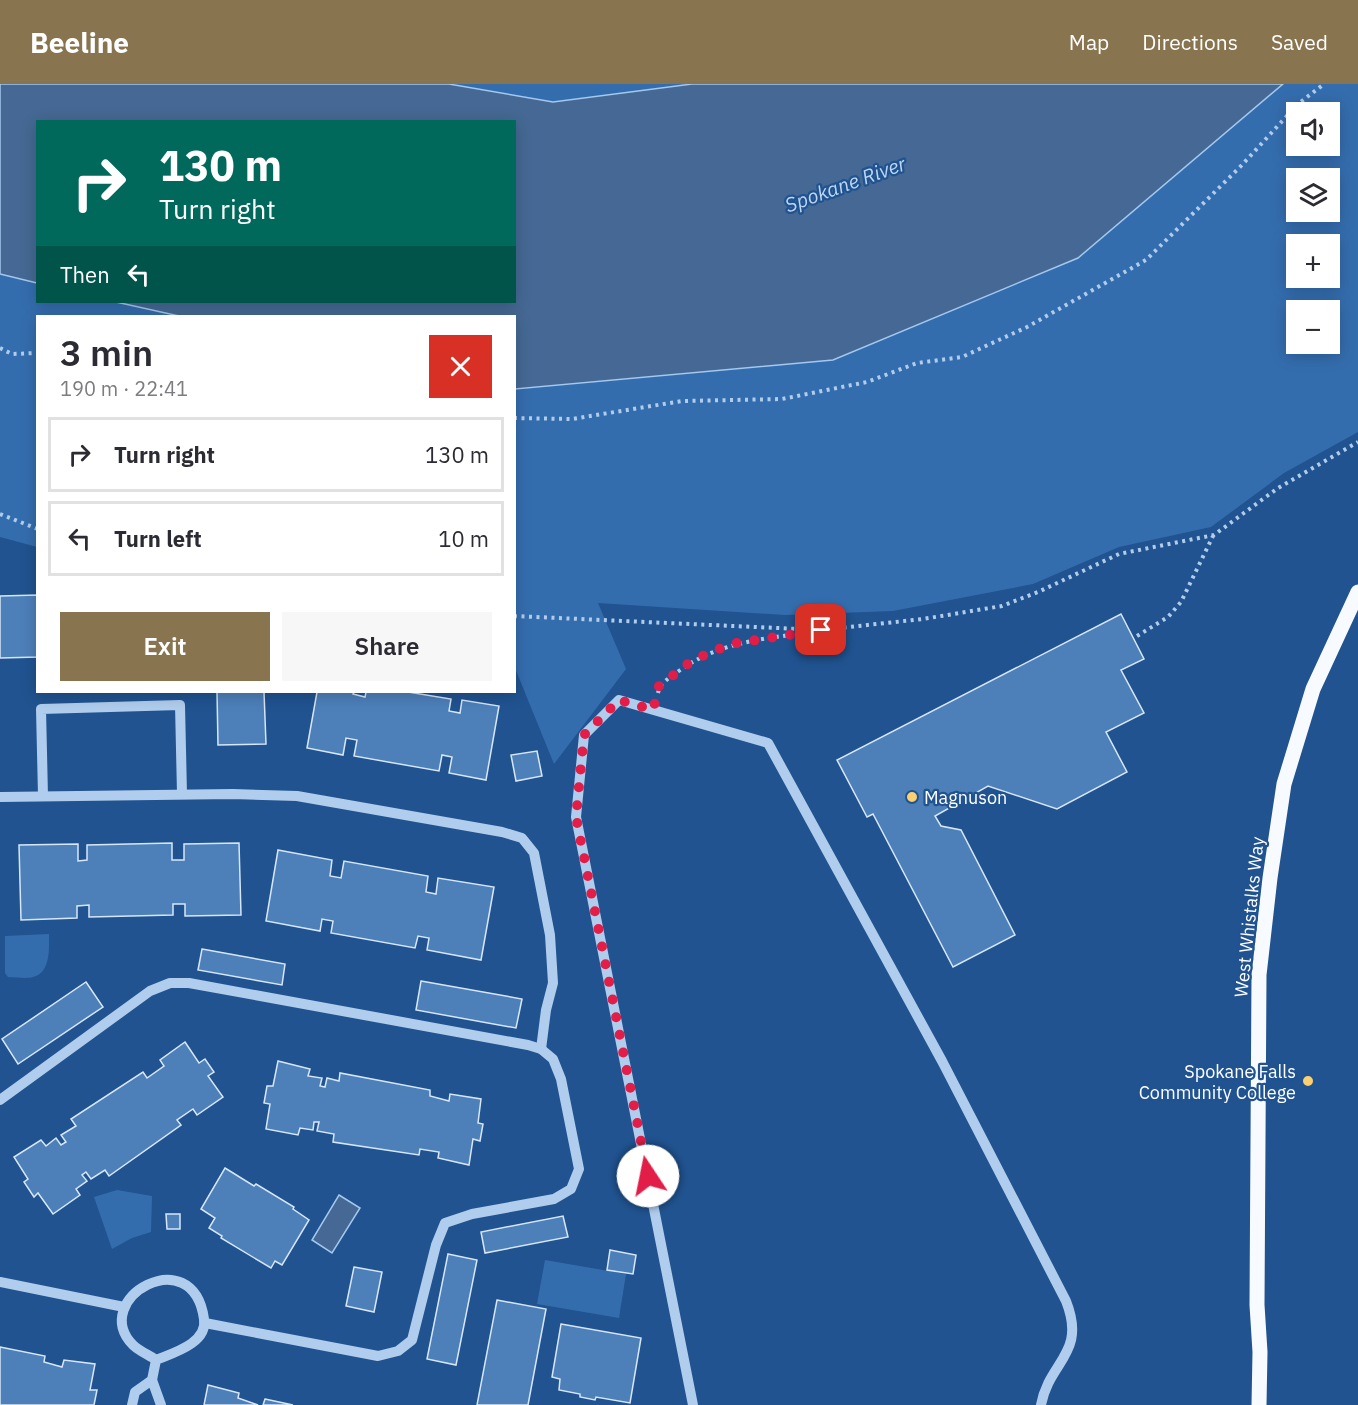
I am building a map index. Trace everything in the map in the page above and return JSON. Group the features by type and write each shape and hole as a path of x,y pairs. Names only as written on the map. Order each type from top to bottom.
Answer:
{"main road":[{"name":"West Whistalks Way","path":"1259,1405 1260,1352 1257,1305 1259,975 1270,878 1284,784 1313,689 1358,592"}],"lane":[{"path":"693,1405 576,817 584,735 619,700 768,743 942,1061 1066,1301 1072,1319 1072,1341 1049,1382 1041,1405"},
{"path":"43,796 41,709 180,705 182,794"},
{"path":"0,797 182,794 297,796 502,832 522,838 534,853 550,935 553,983 546,1010 541,1049"},
{"path":"0,1100 150,991 170,983 189,983 528,1045 541,1049 553,1059 561,1079 579,1169 571,1189 554,1199 472,1214 445,1223 436,1245 412,1340 398,1351 378,1356 205,1323"},
{"path":"168,1279 189,1285 202,1303 205,1323 198,1338 179,1351 156,1360 133,1346 124,1334 121,1316 124,1307 131,1296 151,1282 168,1279"},
{"path":"0,1282 124,1307"},
{"path":"156,1360 152,1380 161,1405"},
{"path":"132,1405 135,1392 152,1380"}],"path":[{"path":"516,418 572,419 682,401 782,399 867,382 917,363 962,357 1027,327 1146,260 1240,167 1298,104 1324,84"},
{"path":"0,348 12,354 36,353"},
{"path":"653,710 659,686 693,660 731,644 821,630 924,619 1002,606 1038,592 1119,554 1214,535 1278,488 1358,442"},
{"path":"0,514 36,528"},
{"path":"1137,636 1168,617 1181,602 1214,535"},
{"path":"516,616 821,630"}],"shaded area":[{"path":"449,84 692,84 553,102"},
{"path":"1283,84 1358,84 1358,432 1284,473 1211,527 1119,547 1033,584 893,611 785,615 598,603 626,669 554,764 516,670 516,389 833,360 1078,258"},
{"path":"0,274 36,283 36,303 120,303 174,315 36,315 36,547 0,537"},
{"path":"49,934 48,959 43,971 30,978 8,977 5,973 5,936"},
{"path":"117,1190 152,1196 151,1232 132,1238 112,1249 94,1197"},
{"path":"545,1260 626,1274 619,1318 537,1304"}],"water":[{"name":"Spokane River","path":"0,84 449,84 553,102 692,84 1283,84 1078,258 833,360 516,389 516,315 174,315 120,303 516,303 516,120 36,120 36,283 0,274"},
{"path":"339,1195 360,1208 332,1253 312,1240"}],"building":[{"path":"36,595 36,657 0,658 0,596"},
{"name":"Magnuson","path":"1121,614 1144,659 1121,670 1144,713 1106,732 1127,772 1057,809 988,786 935,816 941,826 961,830 1015,935 953,967 873,814 867,817 837,760"},
{"path":"217,693 264,693 266,744 218,745"},
{"path":"317,693 354,693 365,697 366,693 414,693 451,699 449,711 460,713 462,700 499,706 486,780 449,773 452,757 442,755 439,771 354,756 357,740 346,738 343,755 307,748"},
{"path":"537,751 542,776 516,781 511,755"},
{"path":"172,843 172,860 184,860 184,844 239,843 241,915 185,916 185,904 173,904 173,915 89,917 89,905 77,906 77,918 21,920 19,845 78,844 78,861 87,860 87,845"},
{"path":"278,850 332,860 330,876 341,878 344,861 428,876 426,892 436,894 438,878 494,887 481,960 427,950 429,938 418,936 415,948 331,933 333,921 322,919 320,931 266,921"},
{"path":"202,949 285,964 282,985 198,970"},
{"path":"421,981 522,999 516,1028 416,1010"},
{"path":"86,982 103,1007 18,1064 2,1039"},
{"path":"185,1042 199,1063 205,1059 214,1072 208,1076 223,1097 197,1115 193,1109 177,1120 181,1125 109,1176 105,1170 91,1179 86,1172 82,1175 87,1181 76,1189 80,1195 53,1214 38,1193 34,1197 24,1182 28,1179 14,1157 41,1140 46,1146 56,1138 61,1145 66,1142 61,1135 76,1126 71,1119 143,1072 147,1078 164,1066 160,1060"},
{"path":"278,1061 310,1069 308,1076 322,1078 320,1086 325,1087 327,1078 339,1081 340,1073 430,1090 430,1096 449,1101 450,1094 481,1099 478,1123 483,1124 480,1141 473,1139 469,1165 438,1158 439,1152 420,1149 419,1155 333,1142 334,1134 317,1131 319,1122 314,1122 313,1130 300,1128 298,1135 266,1129 270,1104 264,1103 267,1086 273,1086"},
{"path":"225,1168 294,1207 293,1209 309,1220 282,1265 275,1261 271,1268 221,1238 222,1236 209,1228 215,1218 201,1209"},
{"path":"166,1214 180,1214 180,1229 167,1229"},
{"path":"563,1216 568,1237 485,1253 481,1232"},
{"path":"610,1250 636,1255 633,1274 607,1270"},
{"path":"448,1254 477,1260 456,1365 427,1359"},
{"path":"354,1267 382,1272 374,1312 346,1306"},
{"path":"497,1300 546,1309 528,1405 477,1405"},
{"path":"561,1324 641,1338 630,1403 596,1397 595,1400 559,1390 560,1379 552,1377"},
{"path":"0,1347 45,1356 44,1362 62,1367 64,1360 95,1364 90,1390 97,1390 94,1405 0,1405"},
{"path":"208,1385 239,1393 238,1398 258,1405 204,1405"},
{"path":"265,1399 293,1405 263,1405"}],"place":[{"name":"Magnuson","path":"912,797"},
{"name":"Spokane Falls Community College","path":"1308,1081"}],"route":[{"path":"648,1176 576,817 584,735 619,700 653,710 659,686 693,660 731,644 821,630"}]}
